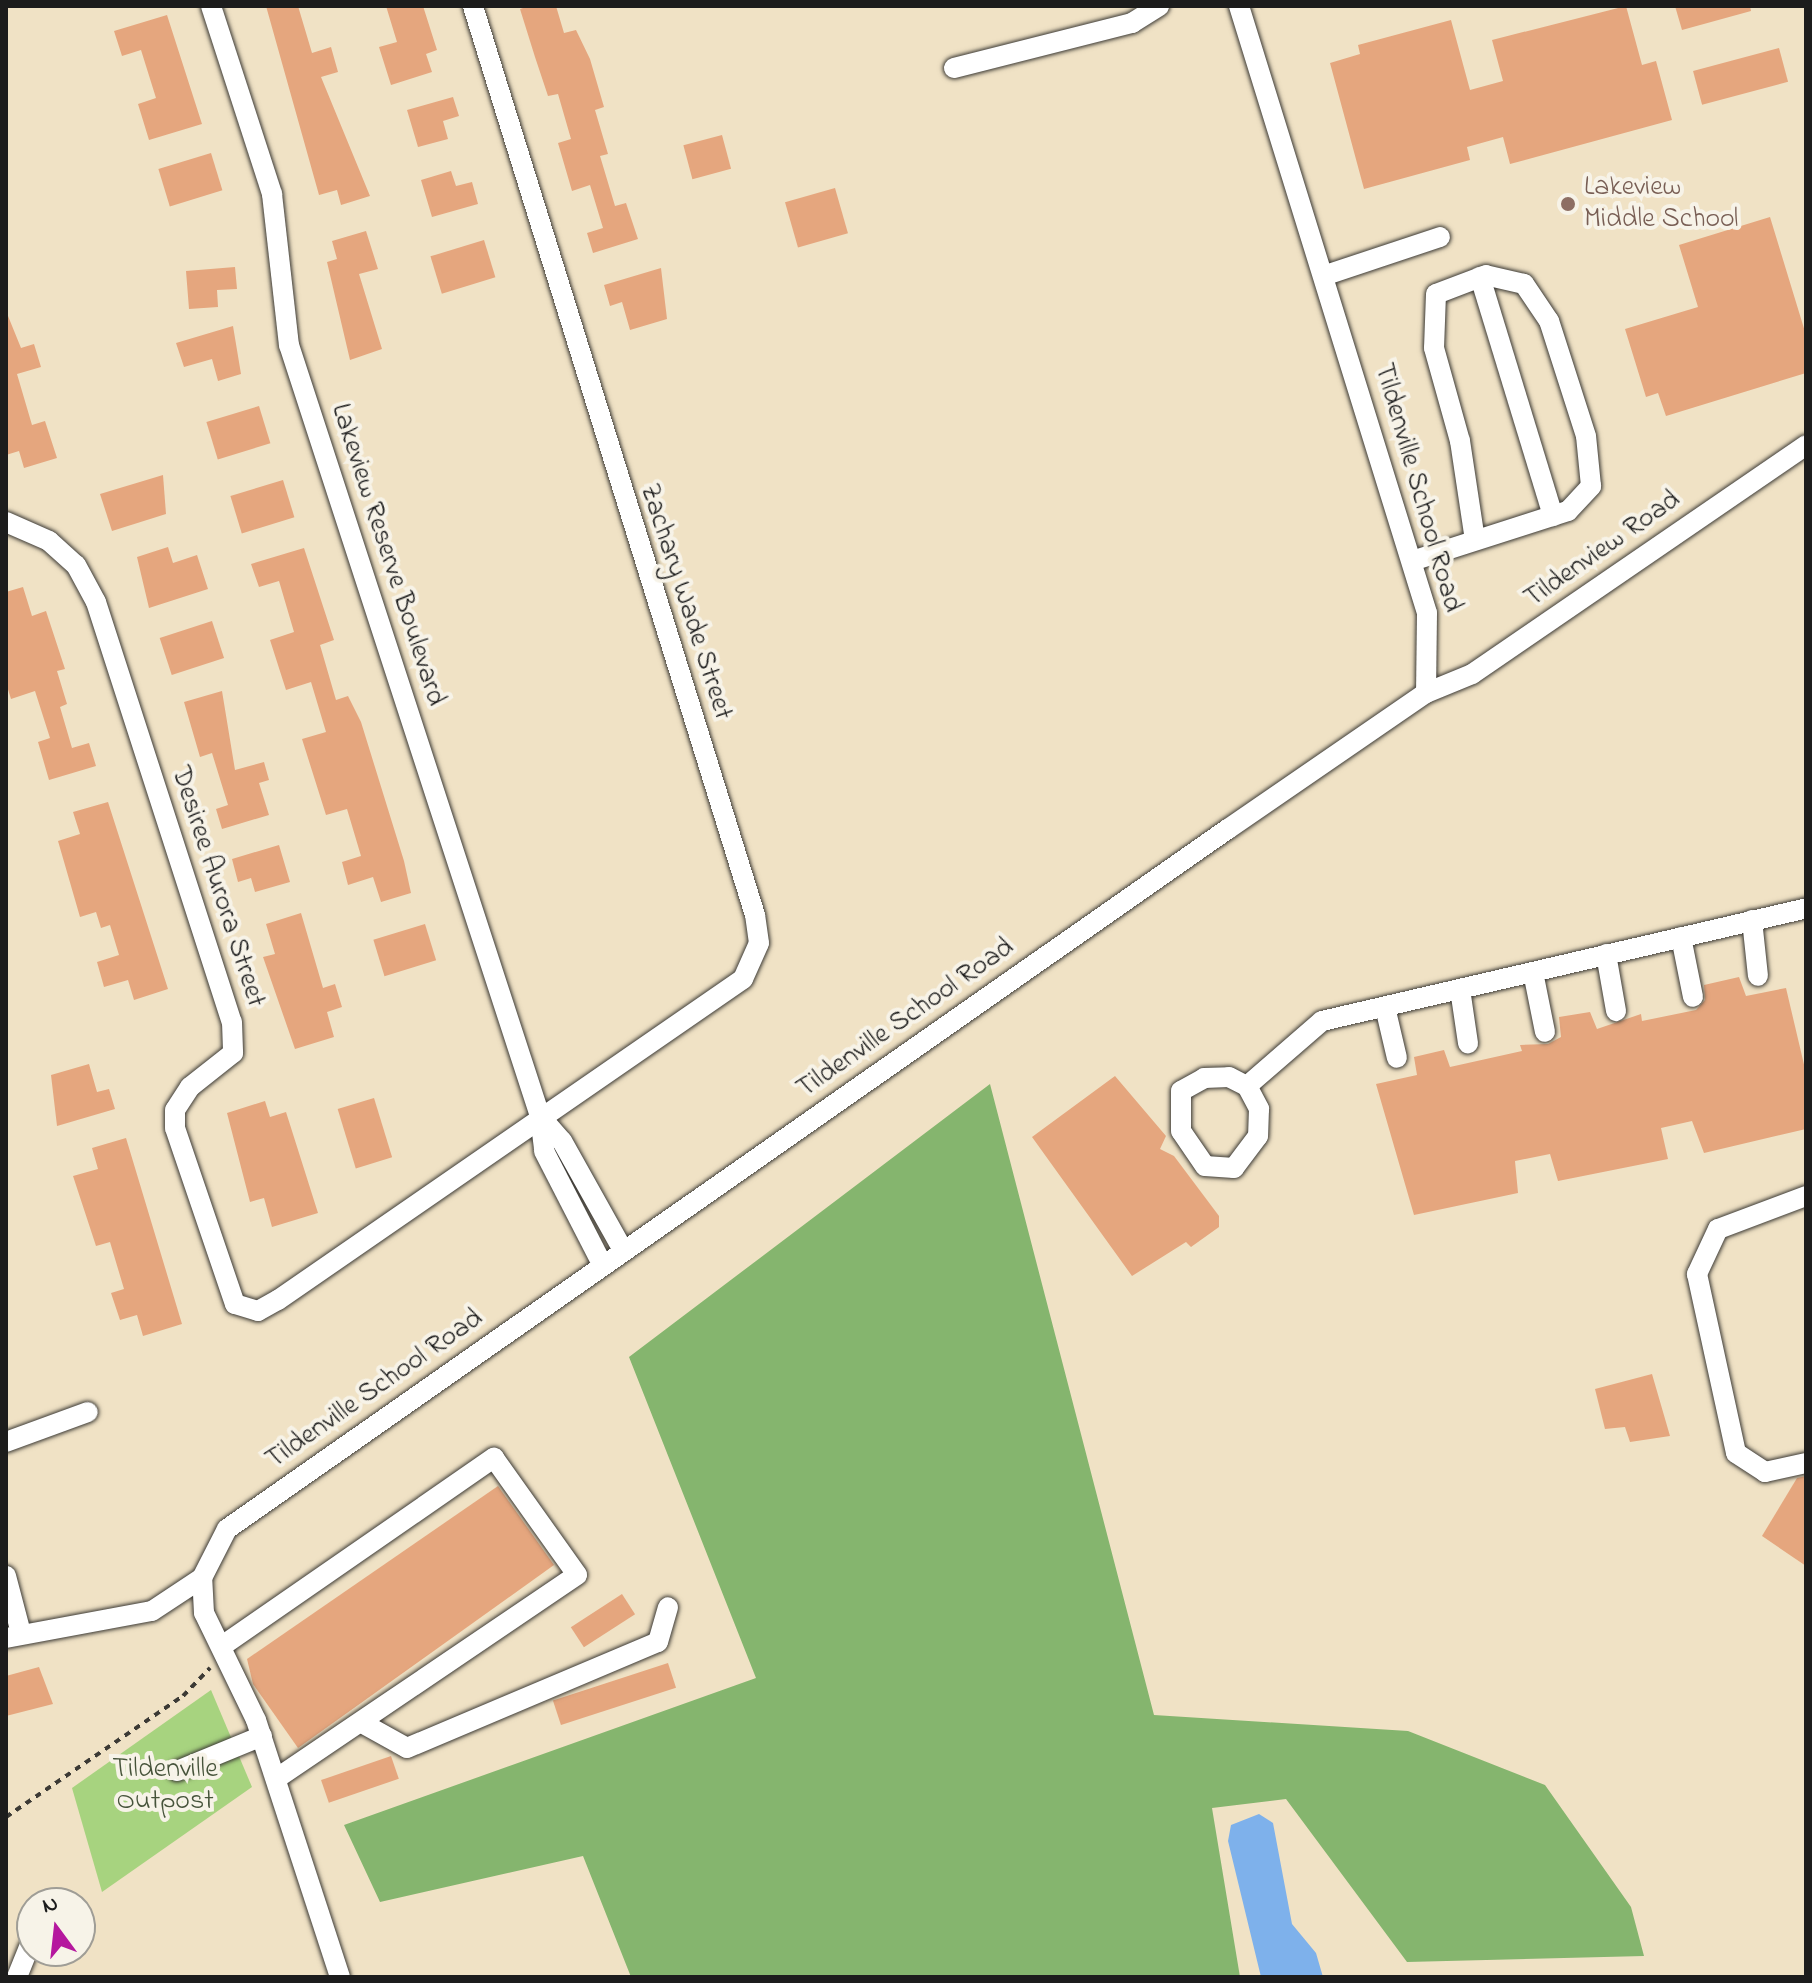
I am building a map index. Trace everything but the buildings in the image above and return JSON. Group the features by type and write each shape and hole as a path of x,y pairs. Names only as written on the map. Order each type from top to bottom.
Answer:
{"street":[{"name":"Lakeview Reserve Boulevard","path":"211,6 272,194 283,248 279,301 289,345 540,1116 544,1151 602,1264"},
{"name":"Zachary Wade Street","path":"473,6 759,943 743,979 540,1116"},
{"path":"954,68 1132,23 1159,6"},
{"name":"Tildenville School Road","path":"202,1578 227,1529 602,1264 1426,693 1431,642 1412,561 1326,275 1239,6"},
{"path":"1326,275 1440,237"},
{"path":"1412,561 1553,516 1591,486 1586,436 1549,321 1524,284 1480,277 1436,294 1434,348 1460,441 1475,540"},
{"path":"1480,277 1553,516"},
{"name":"Tildenview Road","path":"1426,693 1472,674 1806,445"},
{"name":"Desiree Aurora Street","path":"6,522 49,541 76,565 96,602 232,1022 233,1053 190,1087 175,1110 175,1128 235,1304 258,1311 278,1300 540,1116"},
{"path":"1247,1086 1322,1021 1806,908"},
{"path":"1752,920 1758,976"},
{"path":"1681,937 1693,997"},
{"path":"1606,954 1616,1011"},
{"path":"1533,972 1545,1032"},
{"path":"1460,989 1468,1043"},
{"path":"1385,1007 1397,1058"},
{"path":"1204,1078 1247,1086 1259,1109 1250,1156 1234,1168 1205,1166 1181,1131 1181,1091 1204,1078"},
{"name":"Lakeview Reserve Boulevard","path":"540,1116 562,1141 623,1250"},
{"path":"1806,1196 1718,1229 1697,1274 1736,1453 1765,1472 1806,1463"},
{"path":"6,1442 88,1412"},
{"path":"218,1654 494,1458 577,1575 278,1780"},
{"path":"6,1576 13,1635 152,1611 202,1578"},
{"path":"202,1578 204,1613 218,1654 262,1736 340,1977"},
{"path":"362,1723 407,1748 658,1642 668,1607"},
{"path":"177,1771 262,1736"}],"path":[{"path":"6,1817 183,1696 218,1654"}],"green space":[{"path":"990,1084 1154,1715 1408,1731 1545,1785 1631,1907 1644,1956 1407,1962 1286,1799 1212,1808 1240,1977 631,1977 583,1856 380,1902 344,1825 756,1678 629,1357"},
{"name":"Tildenville Outpost","path":"211,1690 252,1787 102,1892 72,1788"}],"water":[{"path":"1259,1814 1273,1823 1292,1924 1316,1953 1323,1977 1261,1977 1228,1841 1231,1825"}],"place":[{"name":"Lakeview Middle School","path":"1568,204"}]}
